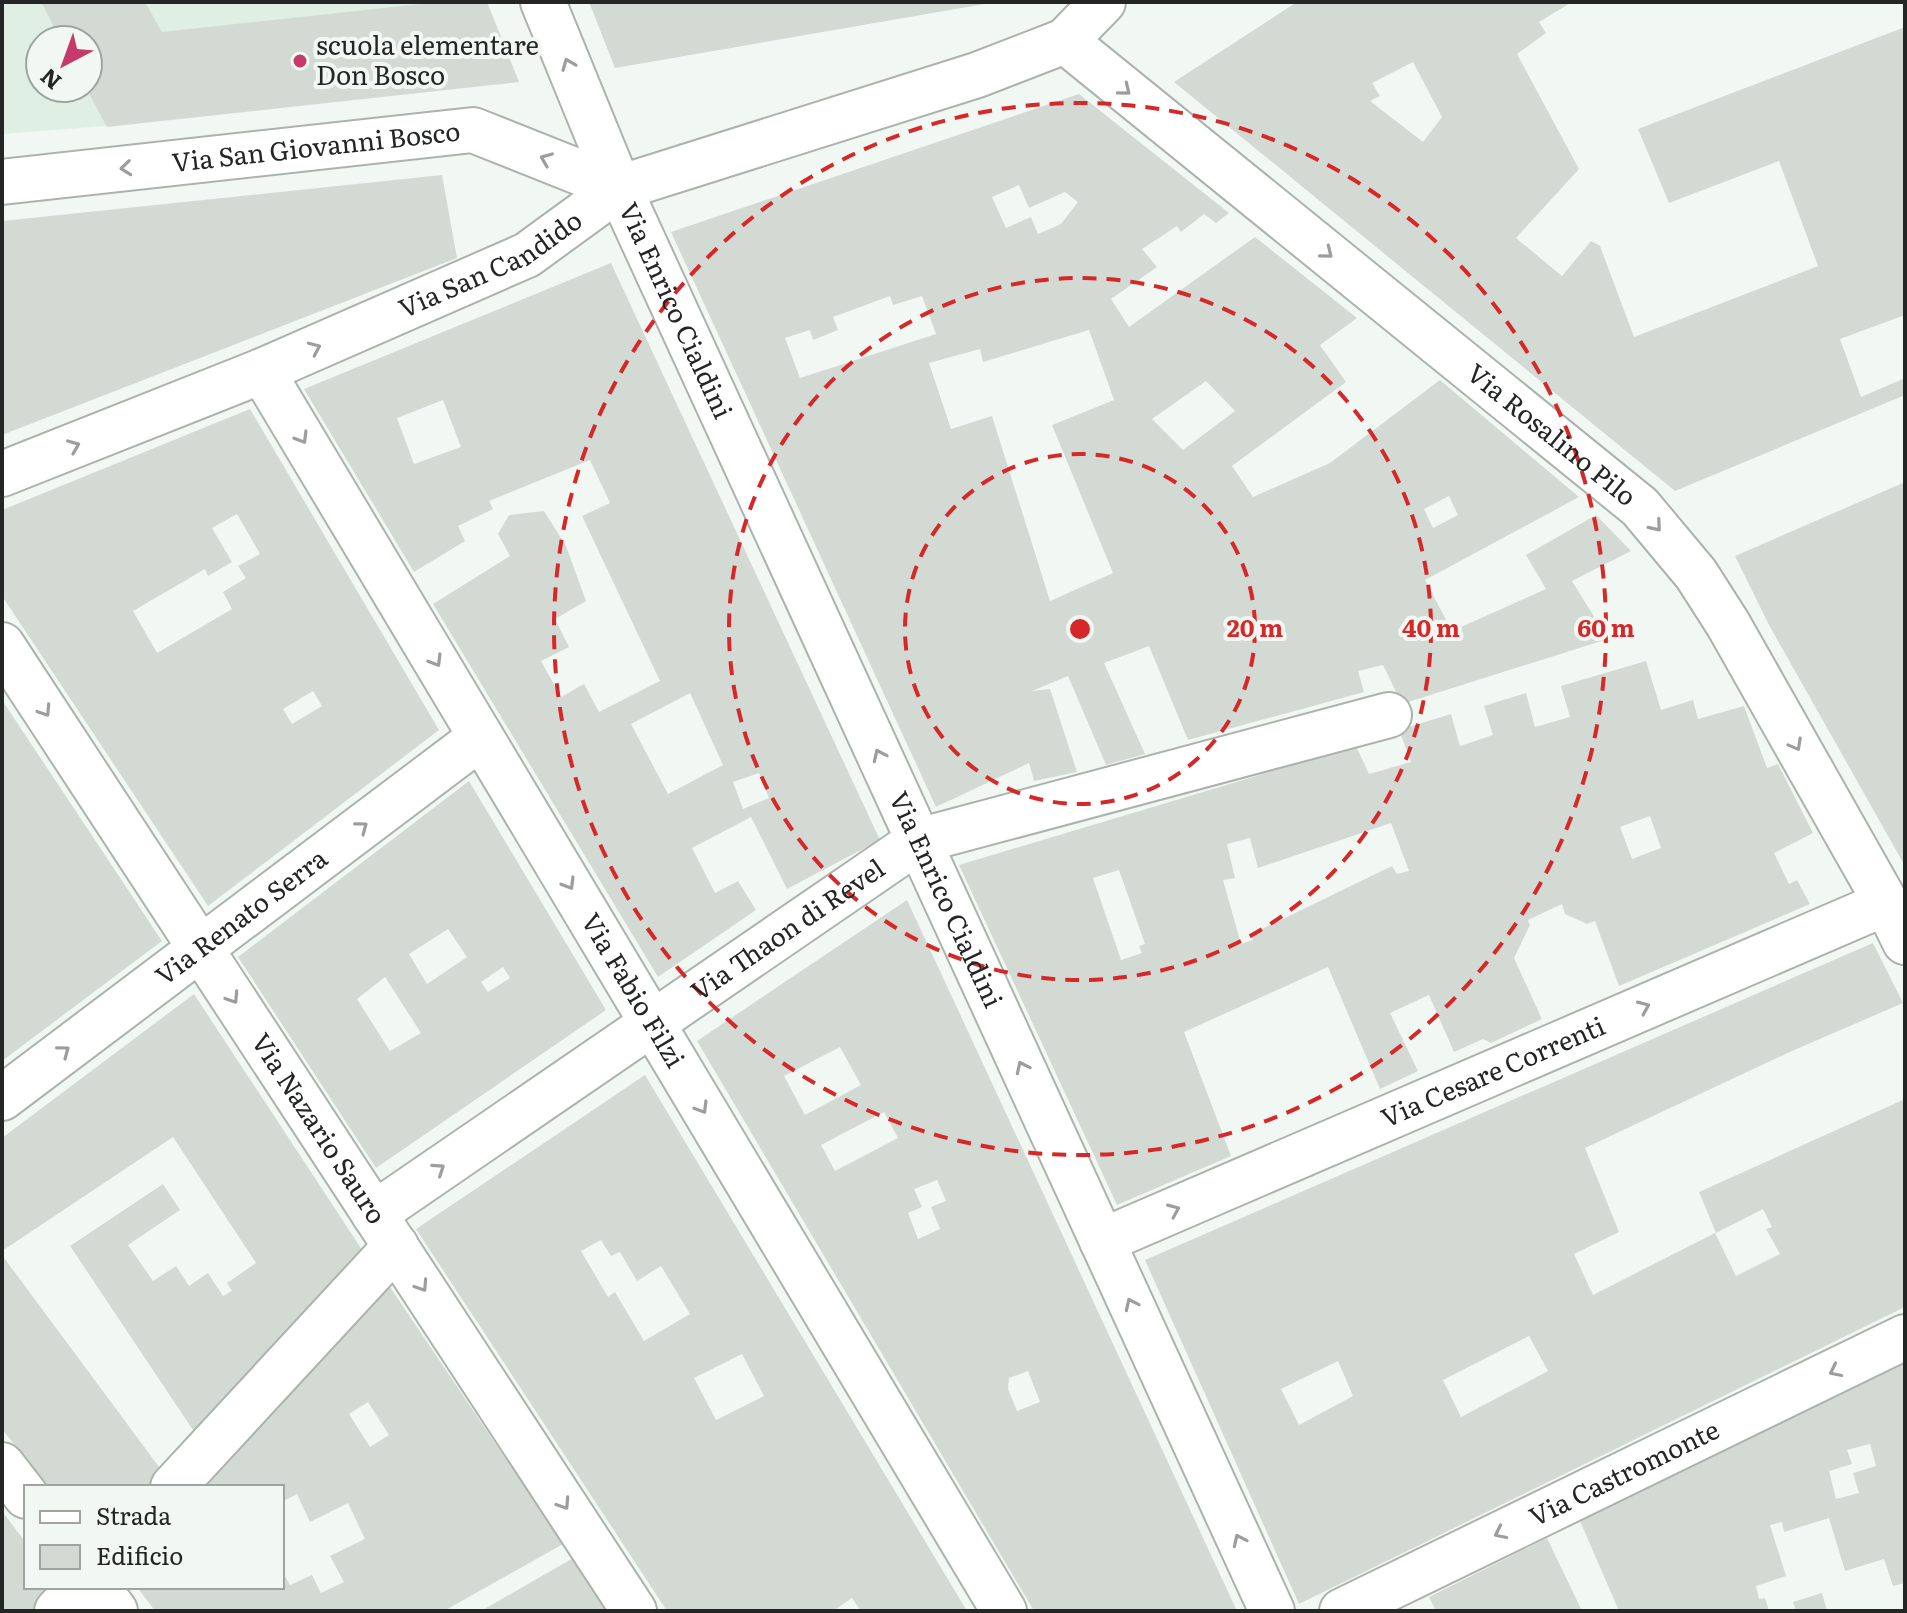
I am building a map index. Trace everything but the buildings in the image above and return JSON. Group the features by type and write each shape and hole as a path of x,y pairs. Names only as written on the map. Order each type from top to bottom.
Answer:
{"street":[{"name":"Via Enrico Cialdini","path":"543,2 619,188 1272,1611"},
{"name":"Via San Candido","path":"2,474 262,371 527,255 619,188 977,75 1065,41 1103,2"},
{"name":"Via Rosalino Pilo","path":"1065,41 1640,507 1696,574 1728,624 1905,942"},
{"name":"Via San Giovanni Bosco","path":"2,182 473,130 619,188"},
{"name":"Via Fabio Filzi","path":"262,371 1004,1611"},
{"name":"Via Nazario Sauro","path":"2,645 634,1611"},
{"name":"Via Thaon di Revel","path":"175,1485 385,1230 652,1024 918,841 1389,715"},
{"name":"Via Renato Serra","path":"2,1098 481,737"},
{"name":"Via Cesare Correnti","path":"1102,1241 1886,903"},
{"name":"Via Castromonte","path":"1342,1611 1397,1599 1905,1337"},
{"path":"2,1465 24,1493"},
{"path":"57,1611 78,1589"},
{"path":"98,1589 115,1611"}],"shaded area":[{"name":"scuola elementare Don Bosco","path":"2,2 487,2 519,82 106,126 2,134"}],"place":[{"name":"scuola elementare Don Bosco","path":"300,61"}]}
